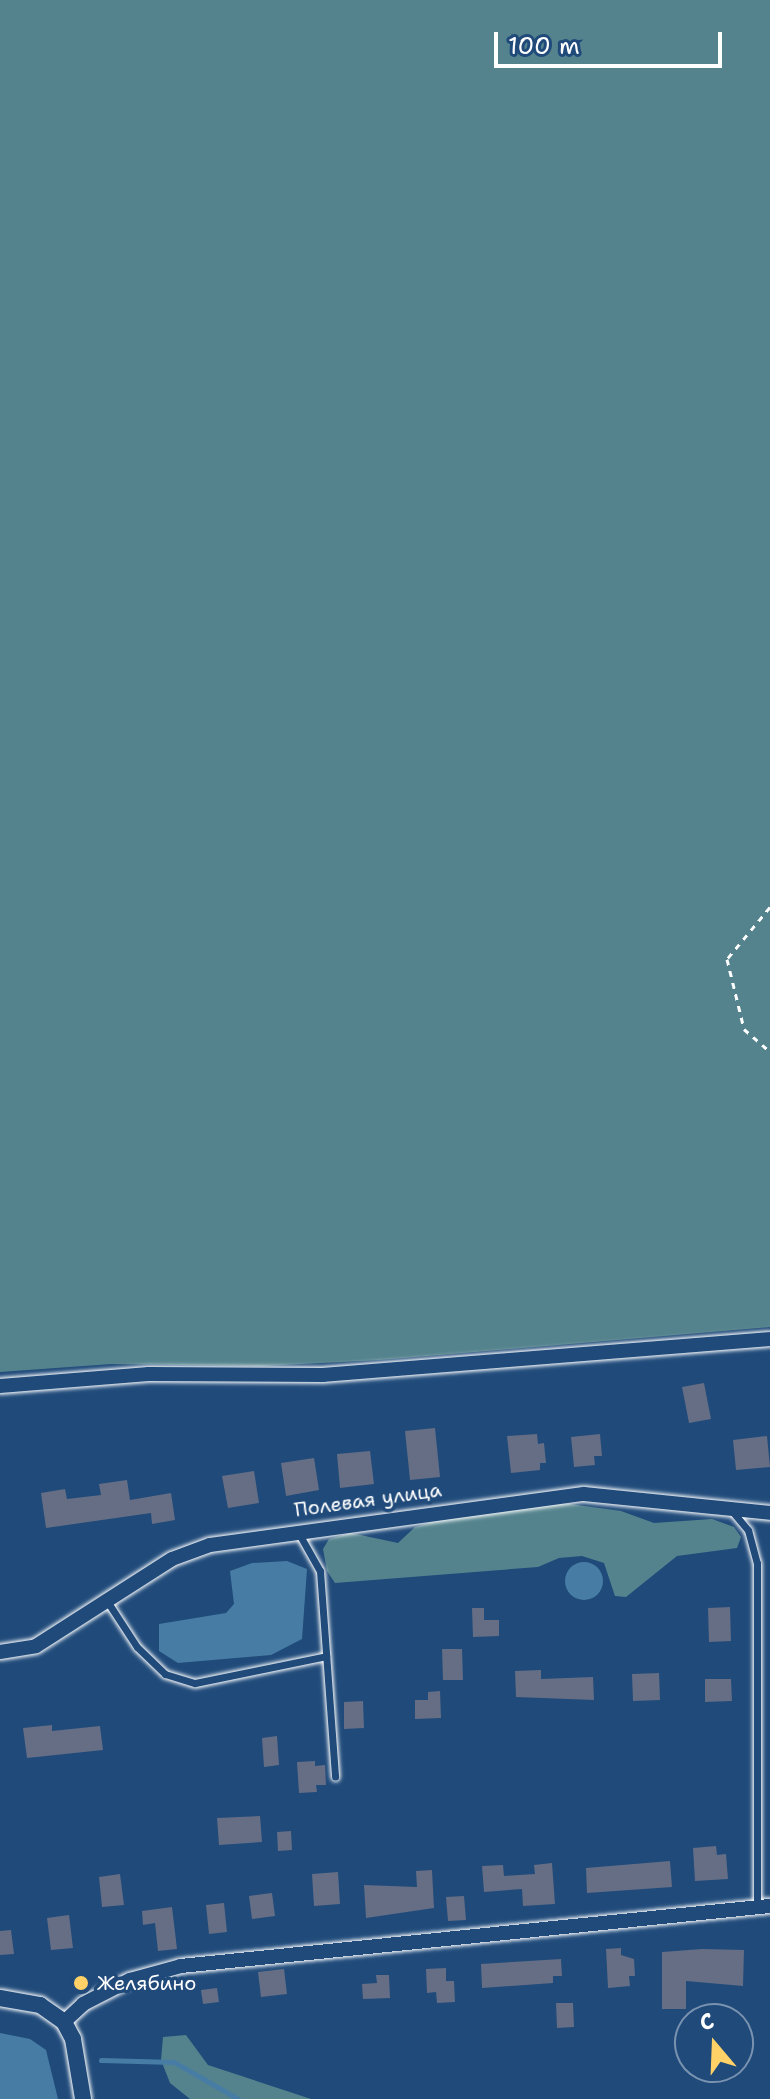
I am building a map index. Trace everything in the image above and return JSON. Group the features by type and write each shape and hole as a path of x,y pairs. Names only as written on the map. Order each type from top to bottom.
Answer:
{"street":[{"path":"0,1386 149,1374 323,1375 770,1339"},
{"name":"Полевая улица","path":"0,1652 36,1646 172,1559 210,1545 296,1530 584,1494 770,1513"},
{"path":"64,2022 83,2004 130,1980 181,1966 763,1907"},
{"path":"0,1998 40,2005 64,2022 73,2039 83,2099"}],"lane":[{"path":"732,1511 748,1530 757,1563 763,1907"},
{"path":"296,1530 320,1571 335,1776"},
{"path":"106,1599 137,1647 165,1674 195,1683 326,1656"}],"path":[{"path":"770,907 727,959 744,1029 770,1052"}],"green space":[{"path":"0,0 770,0 770,1327 380,1360 263,1366 111,1364 0,1372"},
{"path":"562,1503 621,1511 654,1523 712,1519 734,1527 741,1537 737,1548 677,1556 626,1597 615,1596 604,1563 582,1556 559,1558 538,1567 335,1583 327,1571 323,1549 329,1539 351,1533 398,1543 415,1527 449,1517"},
{"path":"186,2035 208,2065 311,2099 190,2099 170,2083 161,2060 163,2037"}],"water":[{"path":"287,1561 307,1569 302,1639 271,1655 178,1663 159,1651 159,1624 226,1613 234,1604 230,1571 252,1563"},
{"path":"584,1562 597,1568 603,1581 597,1594 584,1600 571,1594 565,1581 571,1568"},
{"path":"0,2033 30,2039 46,2050 58,2099 0,2099"}],"building":[{"path":"704,1383 711,1419 689,1423 682,1387"},
{"path":"435,1428 440,1477 410,1480 405,1431"},
{"path":"537,1434 538,1444 544,1443 546,1463 540,1463 540,1470 511,1473 507,1436"},
{"path":"600,1434 602,1456 594,1456 595,1465 574,1467 571,1437"},
{"path":"767,1436 770,1467 736,1470 733,1440"},
{"path":"370,1451 374,1484 340,1488 337,1454"},
{"path":"314,1458 319,1490 286,1496 281,1463"},
{"path":"254,1471 259,1503 228,1508 222,1476"},
{"path":"127,1480 130,1500 171,1493 175,1520 152,1524 151,1513 46,1528 41,1493 65,1489 67,1499 101,1495 99,1484"},
{"path":"730,1607 731,1641 709,1642 708,1608"},
{"path":"472,1608 484,1608 484,1620 499,1620 499,1636 473,1637"},
{"path":"442,1649 462,1649 463,1680 443,1680"},
{"path":"541,1670 541,1679 593,1677 594,1700 516,1697 515,1671"},
{"path":"659,1673 660,1700 633,1701 632,1674"},
{"path":"705,1679 731,1679 732,1701 705,1702"},
{"path":"440,1691 441,1718 415,1719 415,1700 428,1700 428,1692"},
{"path":"363,1701 364,1728 344,1729 344,1702"},
{"path":"52,1725 52,1731 100,1726 103,1750 27,1758 23,1728"},
{"path":"277,1736 279,1765 264,1767 262,1738"},
{"path":"315,1761 315,1766 325,1765 326,1785 316,1785 317,1792 299,1793 297,1762"},
{"path":"260,1816 262,1842 219,1845 217,1818"},
{"path":"291,1831 292,1850 278,1851 277,1832"},
{"path":"716,1846 717,1855 726,1854 728,1879 695,1881 693,1848"},
{"path":"670,1861 672,1887 587,1893 586,1868"},
{"path":"552,1863 555,1904 523,1906 522,1889 484,1892 482,1866 503,1865 504,1876 535,1874 534,1865"},
{"path":"432,1870 434,1908 366,1918 364,1885 417,1887 416,1871"},
{"path":"338,1872 340,1904 314,1906 312,1874"},
{"path":"120,1874 124,1905 102,1907 99,1877"},
{"path":"272,1893 275,1916 252,1919 249,1896"},
{"path":"464,1896 466,1920 448,1921 446,1897"},
{"path":"224,1903 227,1932 209,1934 206,1905"},
{"path":"172,1907 177,1949 158,1951 155,1923 143,1925 142,1911"},
{"path":"69,1915 73,1948 51,1950 47,1918"},
{"path":"11,1930 14,1954 0,1955 0,1931"},
{"path":"621,1948 621,1955 634,1959 635,1976 629,1976 630,1986 608,1988 606,1949"},
{"path":"744,1950 743,1986 686,1981 686,2003 674,2003 674,2009 662,2009 662,1952"},
{"path":"561,1959 562,1976 553,1976 553,1983 482,1988 481,1964"},
{"path":"446,1968 446,1981 454,1981 455,2002 437,2003 436,1992 427,1993 426,1969"},
{"path":"284,1969 287,1994 261,1997 258,1972"},
{"path":"376,1975 389,1975 390,1998 363,1999 362,1984 377,1983"},
{"path":"217,1988 219,2002 203,2004 201,1990"},
{"path":"556,2003 573,2003 574,2027 557,2028"}],"waterway":[{"path":"101,2060 174,2062 238,2099"}],"place":[{"name":"Желябино","path":"81,1983"}]}
